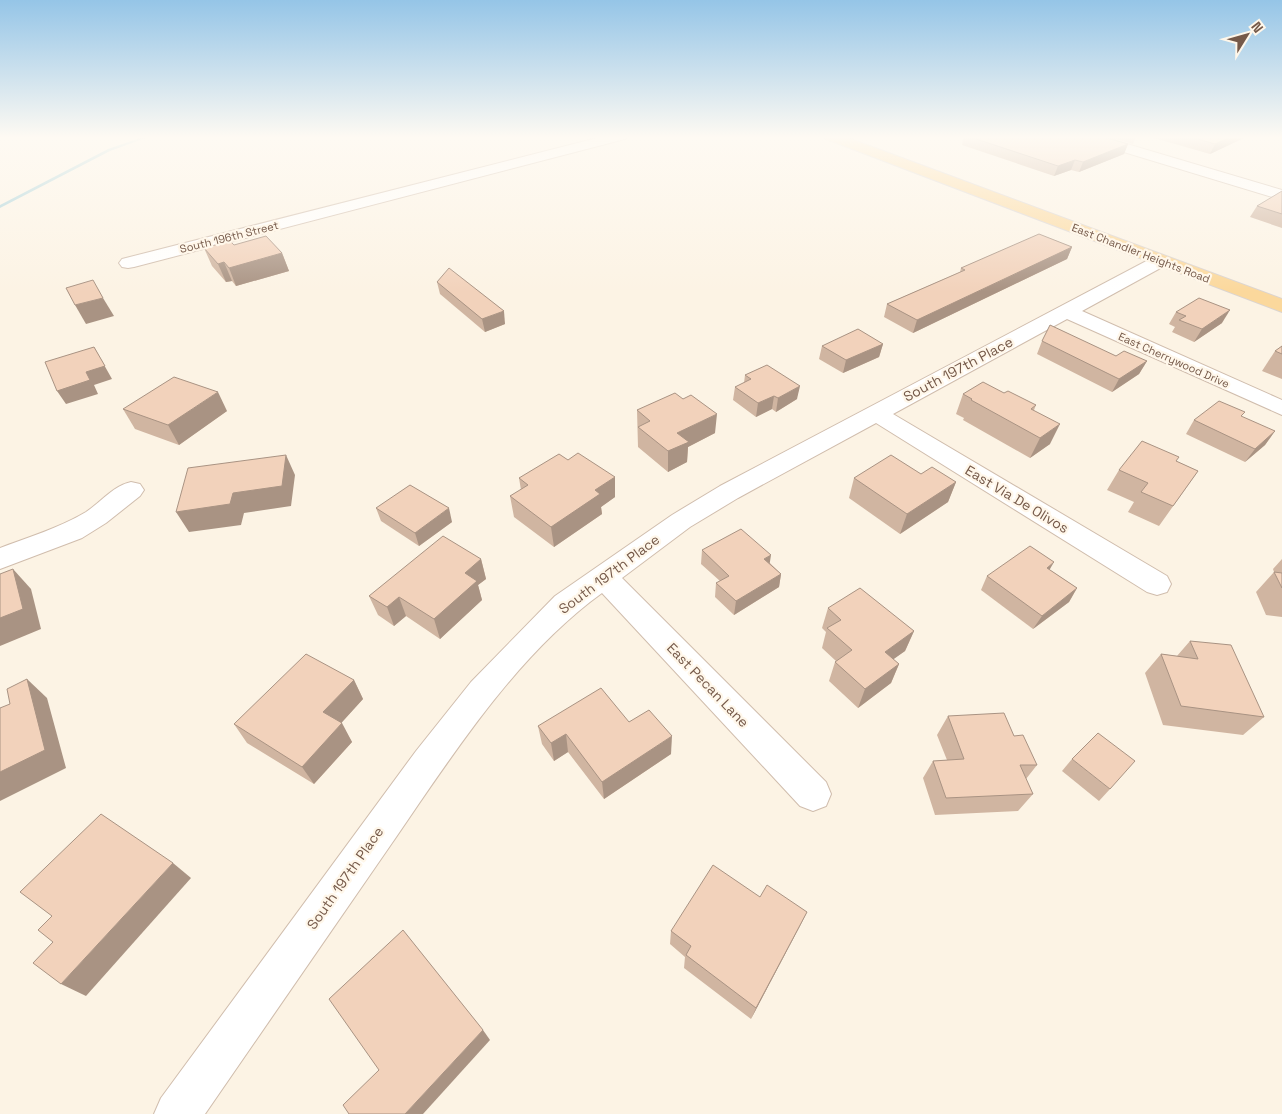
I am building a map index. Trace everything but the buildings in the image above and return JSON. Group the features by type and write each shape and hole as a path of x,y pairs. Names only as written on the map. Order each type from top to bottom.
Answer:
{"main road":[{"name":"East Chandler Heights Road","path":"968,188 1282,306"}],"street":[{"name":"South 196th Street","path":"128,263 419,188"},
{"path":"1259,188 1282,195"},
{"name":"South 197th Place","path":"177,1114 428,762 482,692 565,604 681,521 729,492 1160,261"},
{"name":"East Cherrywood Drive","path":"1066,311 1282,408"},
{"name":"East Via De Olivos","path":"876,413 1157,584"},
{"path":"0,560 72,531 97,517 131,490"},
{"name":"East Pecan Lane","path":"603,576 813,794"}],"waterway":[{"path":"0,207 36,188"}]}
